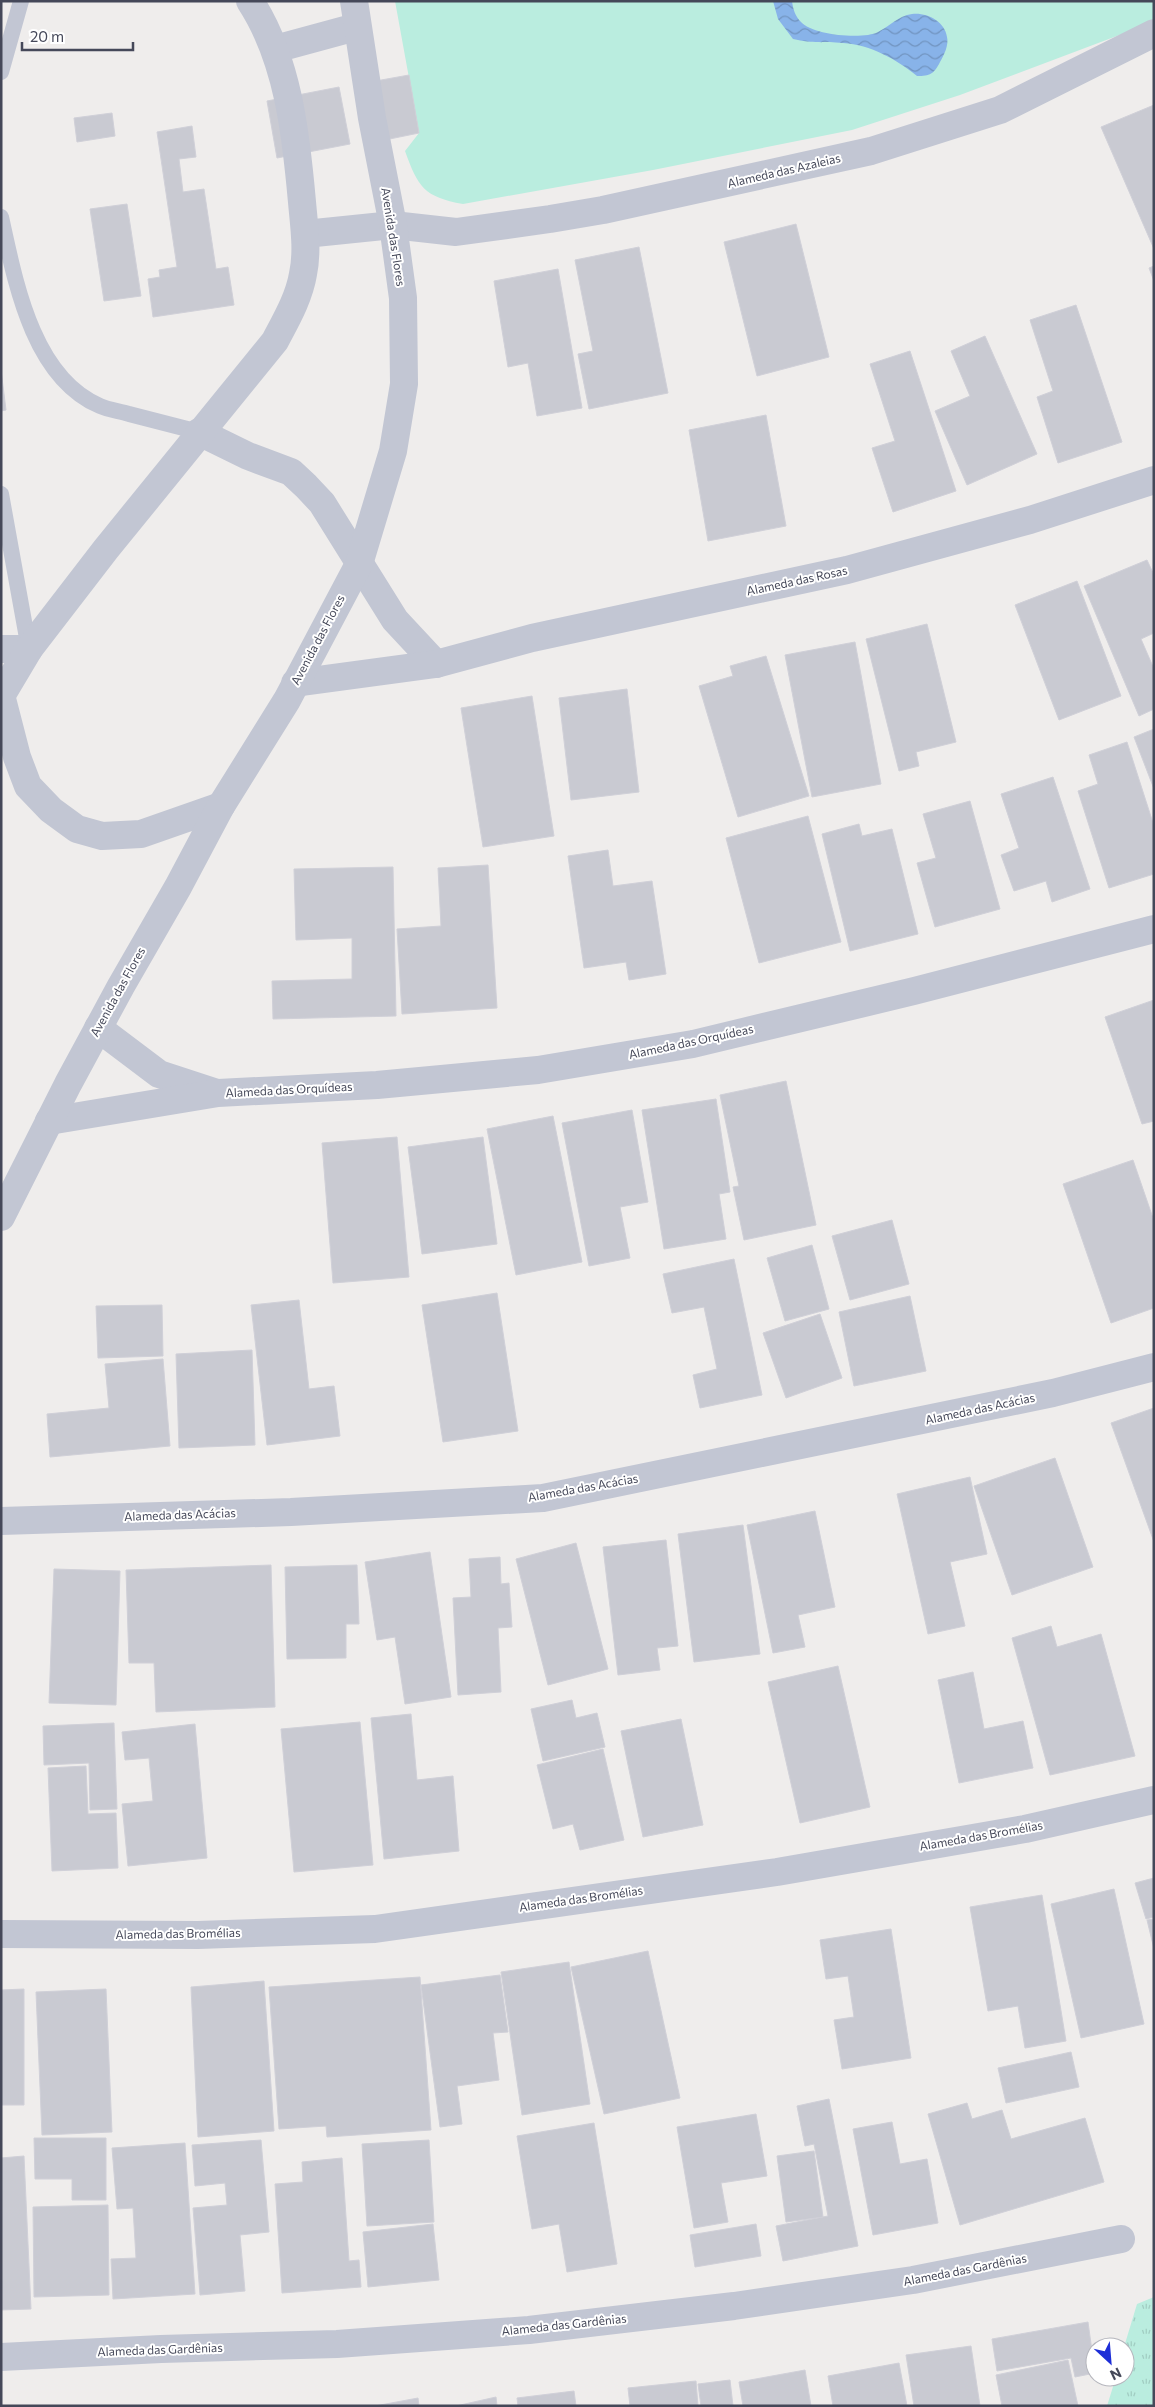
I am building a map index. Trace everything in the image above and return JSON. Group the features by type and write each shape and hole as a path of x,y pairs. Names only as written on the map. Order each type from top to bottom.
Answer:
{"street":[{"path":"222,806 141,834 102,836 77,829 51,810 28,786 9,727 2,695 29,649 199,432 275,341 293,306 304,274 305,234 292,121 274,49 250,1"},
{"path":"274,49 355,14"},
{"name":"Avenida das Flores","path":"1,1218 98,1028 222,806 295,684 360,564 393,452 404,384 403,298 393,225 355,14"},
{"name":"Alameda das Azaleias","path":"305,234 393,225 456,232 550,219 613,208 871,151 1000,110 1154,33"},
{"path":"199,432 248,456 291,472 322,503 395,620 436,664"},
{"name":"Alameda das Rosas","path":"295,684 436,664 532,638 847,570 1030,520 1154,480"},
{"path":"1,649 29,649"},
{"name":"Alameda das Orquídeas","path":"49,1121 218,1093 377,1085 538,1070 684,1046 914,991 1154,929"},
{"name":"Alameda das Orquídeas","path":"98,1028 159,1074 218,1093"},
{"name":"Alameda das Acácias","path":"1,1521 290,1512 543,1498 1061,1391 1154,1367"},
{"name":"Alameda das Bromélias","path":"1,1934 198,1935 375,1929 777,1872 1025,1829 1154,1800"},
{"name":"Alameda das Gardênias","path":"1,2357 161,2349 337,2344 529,2330 734,2306 913,2280 1121,2239"}],"lane":[{"path":"1,72 21,1"},
{"path":"1,217 20,300 29,323 47,357 70,387 99,406 199,432"},
{"path":"1,494 29,649"}],"green space":[{"path":"395,1 1154,1 1154,22 960,95 852,130 653,170 463,204 439,198 424,188 414,173 405,151 419,133"},
{"path":"1154,2297 1154,2406 1107,2406 1113,2387 1135,2387 1135,2337 1127,2337 1137,2304"}],"water":[{"path":"773,1 792,1 797,17 801,22 816,30 838,35 861,36 871,34 878,32 902,17 912,14 923,14 943,26 947,37 947,47 934,72 925,76 917,76 883,54 853,44 793,39 778,19"}],"building":[{"path":"409,75 419,133 370,143 359,84"},
{"path":"339,87 350,144 277,158 267,101"},
{"path":"1154,105 1154,249 1101,127"},
{"path":"112,113 115,136 77,142 74,118"},
{"path":"192,126 196,157 179,159 183,192 204,189 216,269 228,267 234,305 153,317 148,279 160,277 159,270 177,267 157,132"},
{"path":"127,204 141,296 104,301 90,209"},
{"path":"796,224 829,357 757,376 724,242"},
{"path":"639,247 668,393 589,409 578,354 593,351 575,260"},
{"path":"1154,266 1154,281 1149,268"},
{"path":"558,269 582,408 537,416 528,363 508,367 494,281"},
{"path":"1076,305 1122,442 1058,463 1037,397 1053,391 1030,320"},
{"path":"985,336 1037,454 967,485 935,411 970,396 951,351"},
{"path":"910,351 956,491 893,512 872,448 895,441 870,364"},
{"path":"1,370 6,410 1,411"},
{"path":"766,415 786,526 708,541 689,430"},
{"path":"1147,560 1154,575 1154,633 1141,639 1154,669 1154,709 1139,716 1084,586"},
{"path":"1077,581 1121,696 1059,720 1015,605"},
{"path":"927,624 956,742 916,752 919,766 899,771 866,639"},
{"path":"855,642 881,784 812,797 785,655"},
{"path":"766,656 809,796 738,817 699,686 733,676 730,666"},
{"path":"627,689 639,792 571,800 559,698"},
{"path":"532,696 554,836 483,847 461,708"},
{"path":"1154,729 1154,789 1134,737"},
{"path":"1127,742 1154,826 1154,874 1109,888 1078,791 1098,784 1089,755"},
{"path":"1053,777 1090,889 1052,902 1046,881 1014,891 1001,855 1019,848 1001,794"},
{"path":"970,801 1000,909 935,927 917,863 936,858 923,814"},
{"path":"808,816 841,942 759,963 726,838"},
{"path":"859,824 862,836 892,829 918,934 850,951 822,834"},
{"path":"608,850 613,886 652,881 666,974 629,980 626,962 584,968 568,856"},
{"path":"488,865 497,1008 402,1014 397,929 441,926 438,868"},
{"path":"393,867 396,1016 273,1019 272,981 352,979 352,938 296,940 294,869"},
{"path":"1154,1000 1154,1121 1142,1124 1105,1017"},
{"path":"786,1081 816,1225 744,1240 733,1187 739,1186 720,1095"},
{"path":"716,1099 730,1192 719,1194 726,1239 664,1249 642,1110"},
{"path":"632,1110 648,1202 620,1207 630,1258 589,1266 562,1123"},
{"path":"553,1116 582,1262 516,1275 487,1129"},
{"path":"397,1137 409,1277 333,1283 322,1143"},
{"path":"483,1137 497,1244 422,1254 408,1147"},
{"path":"1133,1160 1154,1221 1154,1308 1111,1323 1063,1184"},
{"path":"892,1220 909,1284 850,1300 832,1236"},
{"path":"812,1245 829,1309 785,1321 767,1258"},
{"path":"734,1259 762,1395 700,1408 693,1375 717,1369 704,1307 672,1313 663,1274"},
{"path":"497,1293 518,1431 443,1442 422,1305"},
{"path":"910,1296 926,1371 854,1386 839,1312"},
{"path":"299,1300 309,1389 334,1386 340,1436 267,1445 251,1305"},
{"path":"162,1305 163,1356 98,1358 96,1306"},
{"path":"820,1314 842,1378 786,1398 763,1333"},
{"path":"252,1350 255,1445 179,1448 176,1354"},
{"path":"163,1359 170,1446 50,1457 47,1414 109,1408 105,1364"},
{"path":"1154,1408 1154,1542 1111,1423"},
{"path":"1055,1458 1093,1567 1012,1595 974,1486"},
{"path":"970,1477 987,1554 950,1562 965,1626 928,1634 897,1494"},
{"path":"815,1511 835,1607 798,1615 805,1647 773,1653 747,1525"},
{"path":"743,1525 760,1654 694,1662 678,1534"},
{"path":"666,1540 678,1646 657,1648 660,1670 618,1675 603,1547"},
{"path":"576,1543 608,1669 548,1685 516,1559"},
{"path":"430,1552 451,1697 405,1704 395,1637 377,1640 365,1562"},
{"path":"500,1557 501,1584 509,1583 512,1627 498,1628 501,1692 458,1695 453,1598 471,1597 469,1559"},
{"path":"271,1565 275,1707 156,1712 154,1663 129,1663 126,1570"},
{"path":"357,1565 359,1624 346,1624 346,1658 287,1659 285,1567"},
{"path":"54,1569 120,1571 116,1705 49,1703"},
{"path":"1051,1626 1057,1647 1101,1634 1135,1756 1050,1775 1012,1638"},
{"path":"838,1666 870,1807 800,1823 768,1682"},
{"path":"973,1672 984,1729 1023,1721 1033,1768 959,1783 938,1680"},
{"path":"572,1700 576,1718 597,1713 605,1747 543,1761 531,1709"},
{"path":"411,1714 417,1780 453,1776 459,1851 384,1859 371,1718"},
{"path":"681,1719 703,1825 643,1837 621,1731"},
{"path":"360,1722 373,1865 294,1872 281,1729"},
{"path":"114,1723 117,1809 90,1810 89,1763 44,1765 43,1726"},
{"path":"195,1724 207,1858 128,1866 122,1804 153,1801 149,1758 125,1760 122,1732"},
{"path":"603,1749 624,1840 580,1850 573,1824 553,1829 537,1765"},
{"path":"86,1766 88,1814 116,1813 118,1868 52,1871 48,1768"},
{"path":"1154,1878 1154,1917 1146,1919 1135,1883"},
{"path":"1114,1889 1144,2024 1081,2038 1051,1904"},
{"path":"1042,1895 1066,2041 1025,2048 1018,2006 988,2011 970,1907"},
{"path":"1154,1919 1154,1949 1147,1920"},
{"path":"891,1929 911,2058 842,2069 834,2020 854,2017 848,1976 826,1979 820,1940"},
{"path":"648,1951 680,2098 604,2114 571,1967"},
{"path":"569,1962 590,2104 522,2115 501,1972"},
{"path":"500,1975 508,2032 493,2033 499,2080 457,2086 462,2124 440,2127 421,1985"},
{"path":"420,1977 431,2130 327,2137 326,2126 279,2129 269,1987"},
{"path":"264,1981 274,2131 198,2137 191,1987"},
{"path":"24,1989 24,2105 1,2105 1,1990"},
{"path":"106,1989 112,2132 42,2135 36,1992"},
{"path":"1071,2052 1079,2087 1006,2103 998,2068"},
{"path":"829,2099 858,2246 783,2261 776,2226 828,2216 814,2144 805,2146 797,2106"},
{"path":"967,2103 972,2119 1002,2110 1011,2139 1085,2118 1104,2182 960,2225 928,2114"},
{"path":"756,2114 767,2176 721,2183 728,2222 694,2228 677,2127"},
{"path":"892,2122 900,2164 927,2159 938,2223 873,2235 853,2129"},
{"path":"594,2123 617,2264 567,2272 559,2224 532,2229 517,2136"},
{"path":"34,2138 106,2138 106,2200 72,2200 72,2179 35,2179"},
{"path":"261,2140 269,2232 240,2235 245,2291 200,2295 193,2208 227,2205 225,2183 195,2186 192,2145"},
{"path":"429,2140 434,2222 367,2226 362,2144"},
{"path":"185,2143 195,2294 113,2299 111,2259 136,2258 133,2208 117,2209 112,2148"},
{"path":"814,2151 823,2217 786,2222 777,2156"},
{"path":"24,2156 31,2309 1,2310 1,2158"},
{"path":"342,2158 349,2261 359,2260 361,2287 282,2293 275,2184 303,2182 302,2162"},
{"path":"108,2205 109,2295 34,2297 33,2207"},
{"path":"433,2224 439,2280 368,2287 363,2232"},
{"path":"756,2224 761,2256 695,2267 690,2235"},
{"path":"1088,2322 1090,2337 1085,2337 1085,2375 1075,2377 1071,2358 997,2371 992,2339"},
{"path":"971,2346 980,2406 914,2406 906,2355"},
{"path":"1068,2360 1078,2406 1002,2406 996,2375"},
{"path":"899,2363 907,2406 833,2406 828,2376"},
{"path":"805,2370 811,2406 743,2406 739,2382"},
{"path":"730,2380 733,2406 701,2406 698,2384"},
{"path":"696,2381 698,2406 630,2406 628,2388"},
{"path":"574,2391 576,2406 518,2406 517,2398"},
{"path":"496,2397 497,2406 456,2406"},
{"path":"418,2398 419,2406 375,2406"}]}
